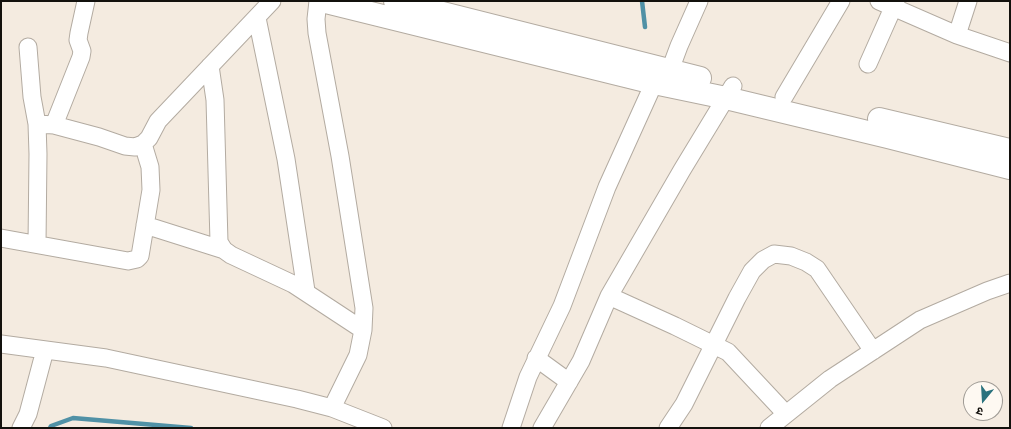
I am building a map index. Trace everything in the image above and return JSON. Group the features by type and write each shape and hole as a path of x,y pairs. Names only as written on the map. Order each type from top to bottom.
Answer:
{"main road":[{"path":"322,1 663,80 730,92 784,97 1010,150"},
{"path":"394,1 444,7 663,80"},
{"path":"730,92 1010,168"}],"street":[{"path":"54,125 81,57 82,51 78,40 86,1"},
{"path":"37,124 54,125 99,137 125,146 135,147 143,144 149,138 158,121 272,1"},
{"path":"318,1 316,20 317,33 340,156 364,308 363,330 358,355 332,408"},
{"path":"511,428 521,395 536,358 560,311 607,187 663,80 699,1"},
{"path":"784,97 841,1"},
{"path":"957,35 968,1"},
{"path":"868,64 889,3 957,35 1010,52"},
{"path":"257,18 286,159 306,291"},
{"path":"28,47 32,98 37,124 37,244"},
{"path":"210,66 215,100 219,242 224,250"},
{"path":"542,428 581,361 609,296 678,176 730,92"},
{"path":"1,238 128,261 137,259 140,256 151,190 150,167 143,144"},
{"path":"145,225 224,250 268,271 306,291 363,330"},
{"path":"668,428 684,404 752,271 763,260 774,254 790,256 806,262 816,269 872,351"},
{"path":"769,428 830,379 920,320 1010,282"},
{"path":"609,296 728,352 786,414"},
{"path":"1,344 106,358 297,398 332,408 383,428"},
{"path":"21,428 28,414 45,350"},
{"path":"536,358 569,382"}],"waterway":[{"path":"642,1 645,27"},
{"path":"50,428 51,426 73,418 191,428"}]}
